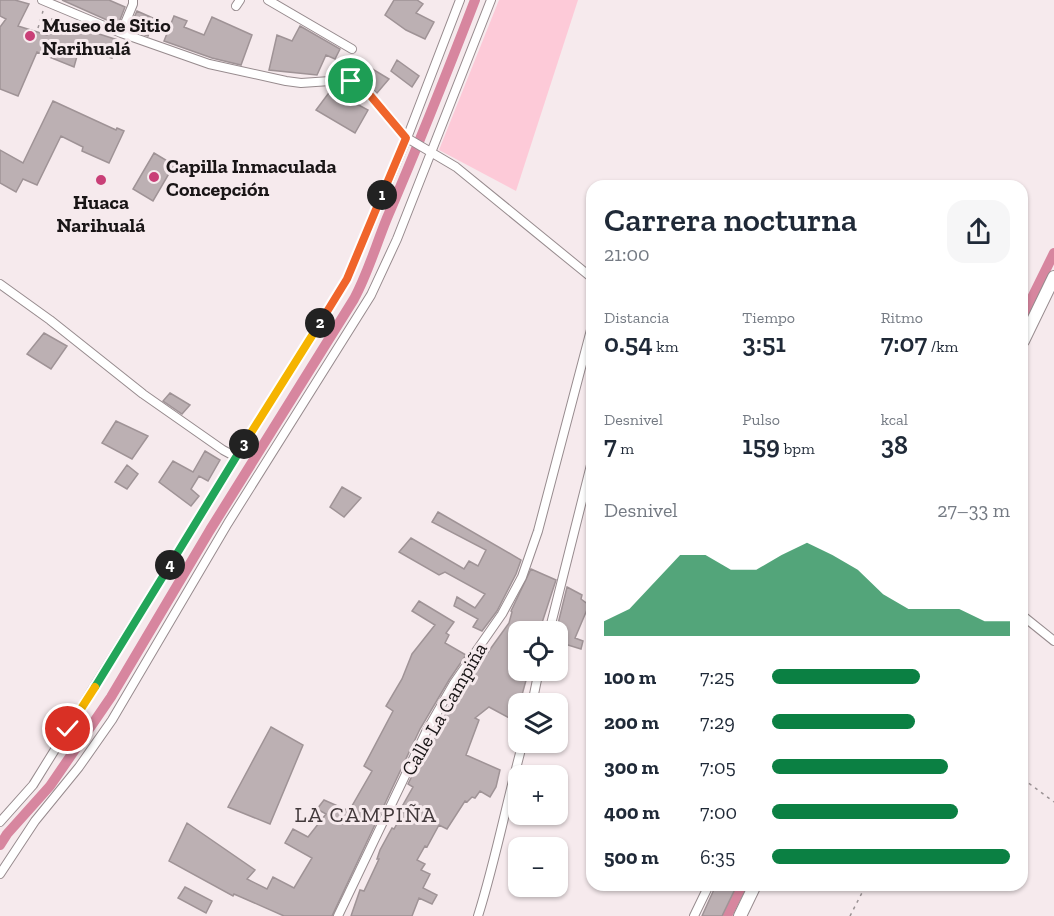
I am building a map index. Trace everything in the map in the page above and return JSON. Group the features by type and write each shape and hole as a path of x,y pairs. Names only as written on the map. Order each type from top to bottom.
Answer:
{"main road":[{"path":"1028,331 1054,277"},
{"path":"740,916 752,891"}],"street":[{"path":"121,33 133,0"},
{"path":"268,0 352,49"},
{"path":"0,822 33,785 347,279 410,140 460,0"},
{"path":"0,874 35,821 79,767 112,720 228,523 371,295 397,239 429,151 491,0"},
{"path":"44,1 174,53 252,74 301,83 351,81 369,94 410,140 456,167 586,273"},
{"path":"0,284 50,320 143,394 236,457"},
{"name":"Calle La Campiña","path":"338,916 426,732 454,683 502,614 522,577 538,531 586,349"},
{"path":"552,621 586,485"},
{"path":"1028,620 1054,641"},
{"path":"478,916 491,874 520,753"},
{"path":"694,916 705,891"}],"path":[{"path":"38,28 44,1"},
{"path":"1028,783 1054,802"},
{"path":"850,916 863,891"}],"shaded area":[{"path":"499,0 578,0 516,191 439,150"}],"building":[{"path":"0,0 15,0 29,4 18,26 47,35 52,19 118,40 112,58 79,49 74,67 37,52 18,96 0,89 0,27 6,19 0,16"},
{"path":"62,0 109,0 125,7 118,25"},
{"path":"394,0 417,0 423,4 416,13 434,22 425,39 406,30 385,15"},
{"path":"137,11 155,19 148,36 129,29"},
{"path":"174,16 187,21 184,27 204,35 212,17 252,35 241,65 212,58 164,41"},
{"path":"300,26 340,49 335,59 326,55 317,75 269,70 277,35 292,41"},
{"path":"397,60 419,76 412,87 391,71"},
{"path":"369,67 389,79 377,93 360,79"},
{"path":"331,90 368,110 355,133 316,110"},
{"path":"53,101 116,130 117,128 124,131 109,163 82,151 83,147 61,136 37,185 23,179 16,192 0,183 0,150 23,163"},
{"name":"Capilla Inmaculada Concepción","path":"154,153 174,165 153,201 133,189"},
{"path":"44,333 67,346 51,369 27,354"},
{"path":"170,393 190,405 182,414 163,401"},
{"path":"116,421 148,436 132,459 102,443"},
{"path":"205,451 220,460 208,481 199,476 191,489 199,496 191,506 159,482 173,461 193,472"},
{"path":"127,465 138,474 127,489 115,482"},
{"path":"342,487 361,498 344,517 330,507"},
{"path":"438,512 521,560 497,611 482,631 473,627 478,619 454,606 457,597 475,608 485,594 445,572 439,575 399,552 411,538 464,569 469,561 478,566 486,550 432,522"},
{"path":"531,569 556,580 543,621 510,621 511,611"},
{"path":"567,587 582,595 581,599 586,603 586,612 575,638 583,641 581,649 568,645 568,621 559,621"},
{"path":"419,601 454,622 446,633 449,635 445,643 466,655 420,729 332,916 284,916 234,894 233,896 169,861 187,823 255,870 247,879 267,889 273,877 294,888 312,858 285,843 293,829 308,837 326,814 317,809 324,800 349,811 372,771 364,766 393,711 386,706 402,679 412,654 435,625 412,611"},
{"path":"508,624 508,681 526,681 523,693 508,693 508,717 489,707 475,718 479,720 466,755 500,770 496,787 490,797 480,791 475,798 472,797 467,802 465,801 447,829 439,825 417,860 425,864 421,870 430,874 423,888 437,895 432,904 419,898 412,916 351,916 360,890 364,891 379,859 377,859 380,850 403,813 400,810 413,787 408,784 420,760 423,762 459,686 486,655"},
{"path":"271,727 303,745 270,824 228,807"},
{"path":"185,887 212,901 206,913 178,898"},
{"path":"713,891 734,891 722,916 702,916"}],"waterway":[{"path":"0,845 50,786 111,697 210,530 354,299 475,0"},
{"path":"1028,306 1054,253"},
{"path":"727,916 739,891"}],"place":[{"name":"Museo de Sitio Narihualá","path":"30,36"},
{"name":"Capilla Inmaculada Concepción","path":"154,177"},
{"name":"Huaca Narihualá","path":"101,180"}],"district":[{"name":"LA CAMPIÑA","path":"366,814"}],"route":[{"path":"68,729 347,279 406,138 369,94 351,81"}]}
